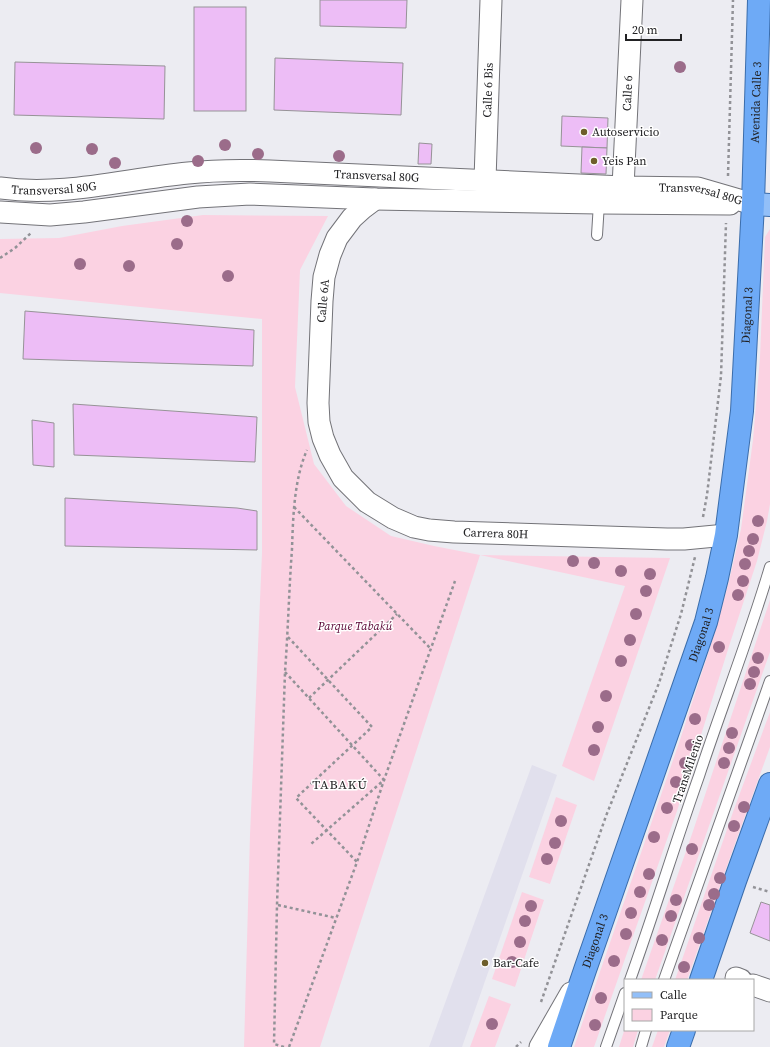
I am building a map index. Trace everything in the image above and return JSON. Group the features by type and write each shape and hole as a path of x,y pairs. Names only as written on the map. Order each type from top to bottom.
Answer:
{"highway":[{"name":"Avenida Calle 3","path":"759,0 762,204"},
{"name":"Diagonal 3","path":"560,1047 585,970 706,622 717,578 726,535 742,411 762,204"},
{"path":"701,979 770,784"},
{"path":"678,1047 684,1031"}],"street":[{"name":"Calle 6 Bis","path":"485,180 491,0"},
{"name":"Calle 6","path":"623,187 632,0"},
{"name":"Transversal 80G","path":"0,188 17,190 73,189 187,173 270,170 623,187 698,188 762,204"},
{"name":"Transversal 80G","path":"0,212 50,214 84,212 217,195 250,194 375,199 762,204"},
{"name":"Calle 6A","path":"319,422 318,403 324,277 330,255 337,238 352,218 375,199"},
{"name":"Carrera 80H","path":"319,422 330,455 343,478 367,502 393,518 414,527 454,532 659,539 684,539 726,535"},
{"path":"540,1047 585,970"},
{"path":"754,985 770,991"}],"lane":[{"path":"597,235 599,203"},
{"name":"TransMilenio","path":"630,979 758,607 770,567"},
{"path":"664,979 770,682"},
{"path":"606,1047 624,996"},
{"path":"641,1047 646,1031"}],"path":[{"path":"727,182 733,0"},
{"path":"0,258 15,248 50,214"},
{"path":"702,524 708,495 721,376 726,221"},
{"path":"284,1047 274,1044 285,672 294,507 299,476 306,453 319,422"},
{"path":"294,507 431,649"},
{"path":"541,1003 606,816 659,683 681,614 696,553"},
{"path":"289,1047 357,862 384,780 455,581"},
{"path":"309,698 398,614"},
{"path":"288,636 372,727 296,798 357,862"},
{"path":"285,672 384,780"},
{"path":"311,844 384,780"},
{"path":"278,905 336,918"}],"shaded area":[{"path":"532,765 557,775 462,1047 429,1047"}],"green space":[{"name":"Parque Tabakú","path":"203,215 328,216 300,270 295,387 314,464 346,506 391,536 480,555 320,1047 244,1047 250,835 262,553 262,319 0,293 0,239 59,238 122,226"},
{"path":"770,229 770,504 767,521 757,561 677,811 594,1047 574,1047 680,740 715,632 730,577 741,529 753,440 760,357 765,237"},
{"path":"480,555 670,558 594,781 562,766 625,586"},
{"path":"770,600 770,652 655,979 641,979 692,834"},
{"path":"770,712 770,747 687,979 675,979 733,812"},
{"path":"556,797 577,805 550,884 529,877"},
{"path":"522,892 544,900 515,987 492,979"},
{"path":"489,996 511,1004 495,1047 470,1047"},
{"path":"624,1031 638,1031 633,1047 619,1047"},
{"path":"658,1031 670,1031 664,1047 652,1047"}],"building":[{"path":"320,0 407,0 406,28 320,26"},
{"path":"194,7 246,7 246,111 194,111"},
{"path":"275,58 403,63 401,115 274,110"},
{"path":"15,62 165,66 164,119 14,115"},
{"name":"Autoservicio","path":"562,116 608,118 607,148 561,146"},
{"path":"419,143 432,144 431,164 418,164"},
{"name":"Yeis Pan","path":"582,147 607,148 606,174 581,173"},
{"path":"25,311 254,330 253,366 23,359"},
{"path":"73,404 257,417 255,462 74,455"},
{"path":"32,420 54,423 54,467 33,465"},
{"path":"65,498 237,508 257,511 257,550 65,546"},
{"path":"761,902 770,905 770,941 750,933"}],"place":[{"name":"Autoservicio","path":"584,132"},
{"name":"Yeis Pan","path":"594,161"},
{"name":"Bar-Cafe","path":"485,963"}],"district":[{"name":"TABAKÚ","path":"340,784"}]}
